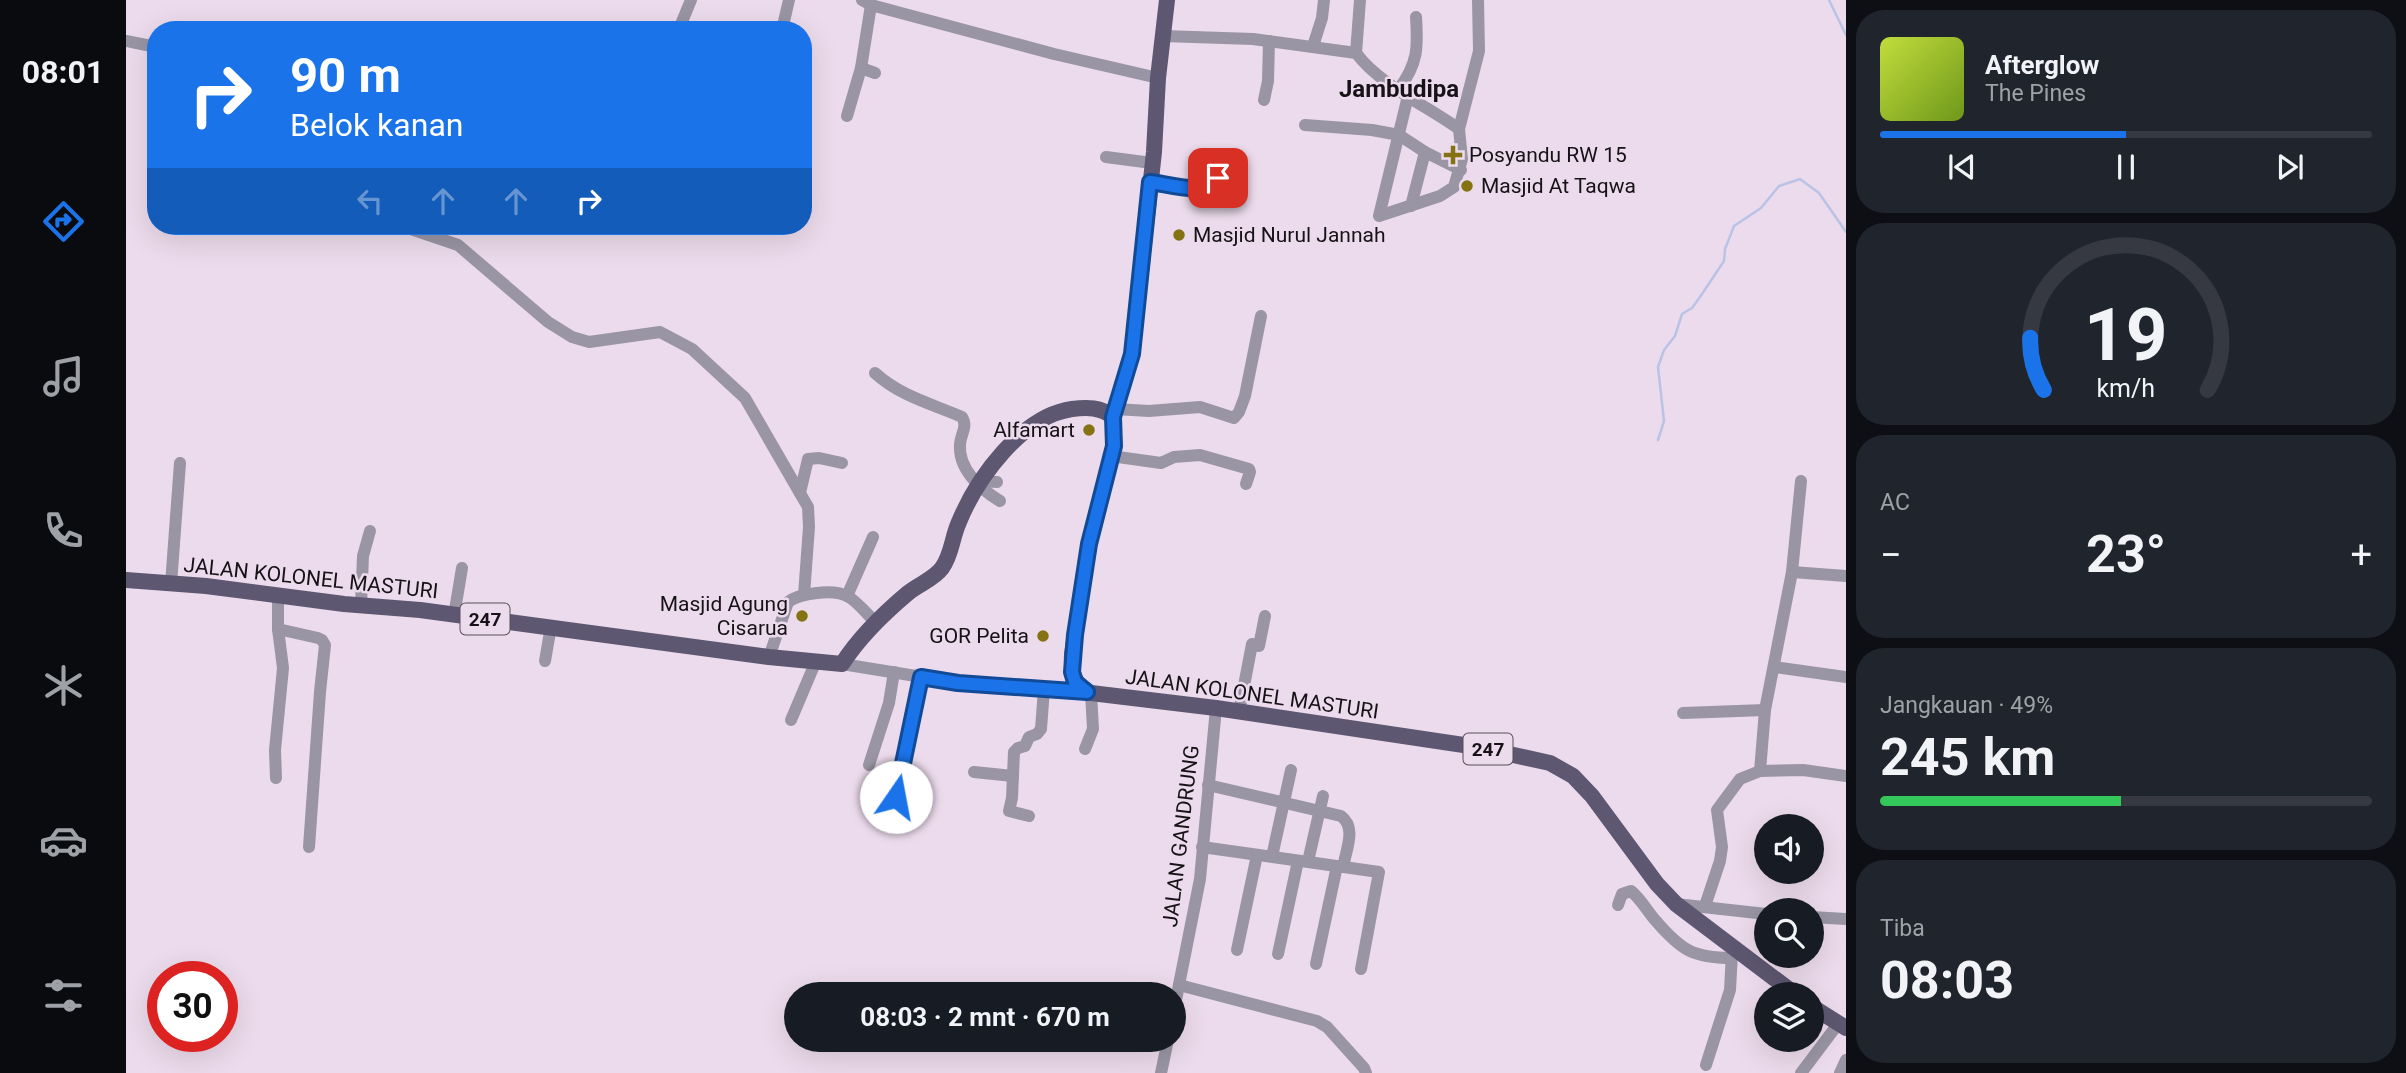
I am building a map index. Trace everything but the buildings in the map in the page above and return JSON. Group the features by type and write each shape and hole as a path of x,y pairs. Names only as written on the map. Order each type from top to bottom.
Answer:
{"main road":[{"path":"1089,692 1075,682 1072,654 1089,544 1114,446 1114,413 1132,354 1167,0"},
{"path":"842,664 859,639 876,622 944,566 957,526 1013,440 1045,417 1062,411 1089,408 1114,413"},
{"name":"JALAN KOLONEL MASTURI","path":"126,580 551,626 769,657 842,664"},
{"name":"JALAN KOLONEL MASTURI","path":"1089,692 1477,747 1550,763 1573,776 1592,796 1657,884 1676,904 1732,951 1778,982"},
{"path":"1824,1014 1842,1026"}],"street":[{"path":"682,21 691,0"},
{"path":"784,21 789,0"},
{"path":"1312,46 1322,18 1324,0"},
{"path":"1356,53 1360,0"},
{"path":"1416,17 1418,45 1404,93 1399,135 1378,215 1448,192 1457,181 1461,170 1460,129 1479,51 1478,0"},
{"path":"847,117 861,68 867,3 1054,54 1158,78"},
{"path":"1163,36 1269,41 1356,53 1367,65 1404,93 1460,129"},
{"path":"126,41 147,45"},
{"path":"1264,100 1268,81 1269,41"},
{"path":"861,68 875,73"},
{"path":"1305,125 1372,130 1399,135 1461,170"},
{"path":"1411,206 1425,152"},
{"path":"1106,157 1152,163"},
{"path":"1150,182 1201,188 1210,186 1218,178 1218,157"},
{"path":"429,235 458,245 548,322 572,337 589,342 660,332 692,349 744,398 809,513 804,595"},
{"path":"1114,413 1200,407 1234,418 1245,396 1261,316"},
{"path":"875,373 913,399 962,417 966,425 960,446 962,463 986,483 1000,501"},
{"path":"1111,456 1161,463 1174,457 1209,456 1249,469 1246,484"},
{"path":"800,493 808,459 819,458 842,463"},
{"path":"171,583 180,463"},
{"path":"1760,771 1765,710 1792,572 1801,481"},
{"path":"361,605 363,556 370,531"},
{"path":"847,596 873,537"},
{"path":"454,616 462,568"},
{"path":"1792,572 1846,576"},
{"path":"769,657 788,602 804,595 830,592 847,596 876,622"},
{"path":"275,778 283,668 278,629 278,595"},
{"path":"1239,712 1252,644 1259,646 1265,616"},
{"path":"545,661 551,626"},
{"path":"278,629 318,638 326,645 309,847"},
{"path":"791,720 816,661"},
{"path":"842,664 958,683 1089,692 1093,729 1084,750"},
{"path":"1774,667 1846,677"},
{"path":"869,765 889,703 894,672"},
{"path":"891,821 921,677"},
{"path":"1029,816 1009,811 1015,749 1026,747 1029,737 1041,729 1044,689"},
{"name":"JALAN GANDRUNG","path":"1181,982 1200,878 1216,708"},
{"path":"1683,713 1765,710"},
{"path":"1273,852 1291,770"},
{"path":"1705,906 1722,847 1717,810 1740,779 1760,771 1803,770 1846,776"},
{"path":"974,772 1013,776"},
{"path":"1208,785 1341,816 1349,824 1350,837 1316,964"},
{"path":"1278,954 1323,796"},
{"path":"1202,847 1303,859 1379,872 1361,970"},
{"path":"1237,950 1257,855"},
{"path":"1618,905 1622,894 1631,891 1656,921 1688,951 1710,958 1732,951 1730,990 1706,1065"},
{"path":"1676,904 1754,912"},
{"path":"1824,918 1846,919"},
{"path":"1186,987 1317,1021 1327,1027 1366,1073"},
{"path":"1801,1073 1842,1026"},
{"path":"1161,1073 1165,1052"},
{"path":"1840,1073 1846,1060"}],"waterway":[{"path":"1829,0 1846,35"},
{"path":"1658,440 1664,421 1658,367 1664,350 1675,336 1682,314 1692,308 1724,261 1725,249 1734,226 1761,208 1779,186 1800,179 1819,193 1846,232"}],"place":[{"name":"Posyandu RW 15","path":"1453,155"},
{"name":"Masjid At Taqwa","path":"1467,186"},
{"name":"Masjid Nurul Jannah","path":"1179,235"},
{"name":"Alfamart","path":"1089,430"},
{"name":"Masjid Agung Cisarua","path":"802,616"},
{"name":"GOR Pelita","path":"1043,636"}],"district":[{"name":"Jambudipa","path":"1399,89"}],"route":[{"path":"896,797 921,677 958,683 1087,692 1075,682 1072,672 1075,635 1089,544 1114,446 1113,417 1132,354 1150,182 1201,188 1216,183 1218,178"}]}
